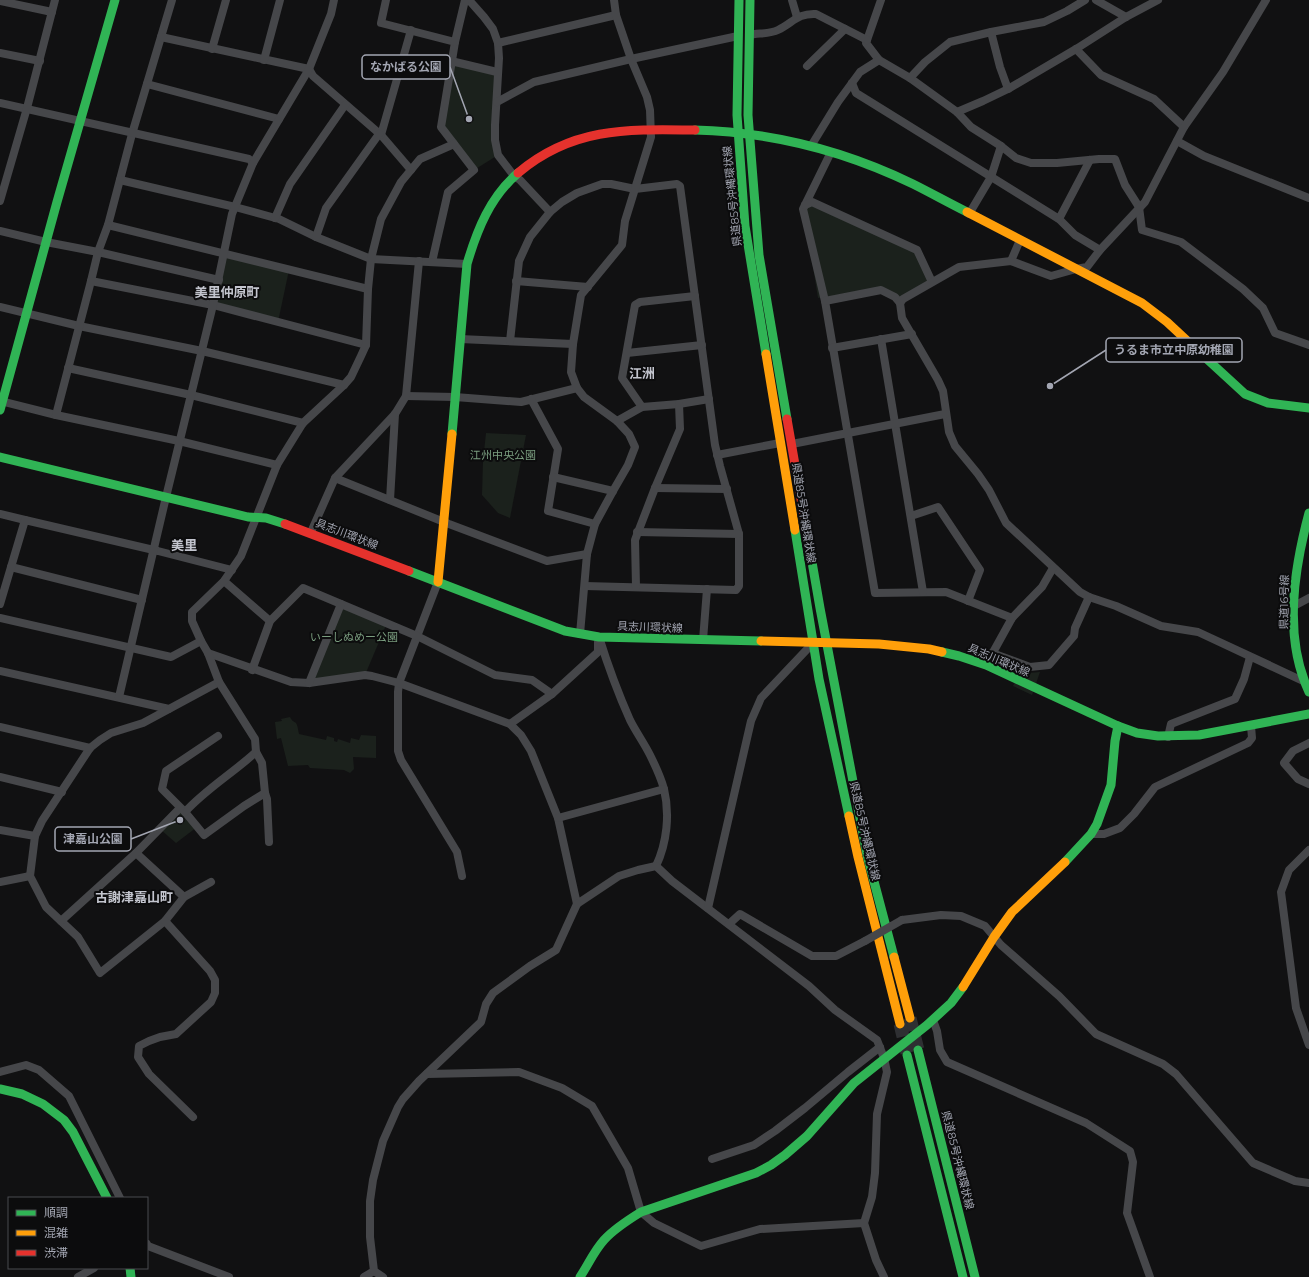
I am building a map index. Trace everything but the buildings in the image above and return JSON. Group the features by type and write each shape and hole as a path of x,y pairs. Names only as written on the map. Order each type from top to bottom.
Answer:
{"main road":[{"path":"1,404 115,0"},
{"name":"県道85号沖縄環状線","path":"739,0 737,133 745,226 819,678 858,857 900,1024"},
{"name":"県道85号沖縄環状線","path":"750,0 748,115 759,256 827,644 867,856 910,1018"},
{"path":"438,582 467,264 474,237 485,213 499,192 514,176 539,156 566,142 598,134 651,130 693,130 737,133 811,146 883,170 1124,293 1154,312 1250,397 1270,404 1309,408"},
{"name":"具志川環状線","path":"0,457 248,517 256,517 280,522 311,532 565,630 580,634 599,637 827,644 879,644 929,649 959,656 986,666 1118,726 1137,733 1168,737 1199,736 1309,714"},
{"name":"県道16号線","path":"1309,513 1297,559 1294,606 1298,665 1303,681 1309,692"},
{"path":"580,1277 603,1241 619,1226 641,1212 756,1173 771,1165 786,1154 807,1136 854,1083 933,1020 951,1003 961,991 994,937 1012,912 1066,861 1091,834 1098,824 1111,785 1115,741 1118,726"},
{"name":"県道85号沖縄環状線","path":"918,1050 975,1277"},
{"path":"907,1055 964,1277"},
{"path":"0,1088 22,1094 43,1104 64,1120 73,1132 107,1197"}],"street":[{"path":"0,201 40,61 55,0"},
{"path":"56,415 98,252 108,226 132,134 172,0"},
{"path":"212,49 226,0"},
{"path":"264,60 280,0"},
{"path":"119,697 225,255 232,214 253,164 309,69 331,14 334,0"},
{"path":"386,0 381,22 455,42"},
{"path":"432,262 448,192 474,170 441,127 451,61 465,0"},
{"path":"469,0 493,29 498,43 499,58 495,125 495,140 498,155 514,176 520,180 550,212"},
{"path":"580,634 587,554 595,524 628,465 635,447 629,434 617,421 584,398 577,388 571,372 573,344 581,295 622,245 625,221 651,130 648,97 631,59 616,15 614,0"},
{"path":"792,0 797,17"},
{"path":"881,0 866,43 879,60 910,78 957,112 971,127 1001,146 1016,158 1032,163 1057,163 1115,159 1125,185 1139,207 1142,230 1181,242 1243,289 1263,308 1275,333 1309,345"},
{"path":"910,78 925,62 950,42 991,32 1044,22 1085,0"},
{"path":"1096,0 1126,17"},
{"path":"957,112 1008,89 1076,49 1126,17 1158,0"},
{"path":"900,303 903,299 959,267 1011,261 1051,276 1087,267 1100,250 1145,202 1184,127 1223,72 1266,0"},
{"path":"0,1 52,12"},
{"path":"749,35 777,30 797,17 807,14 816,14 867,40"},
{"path":"498,43 616,15"},
{"path":"807,66 845,29"},
{"path":"316,237 326,208 380,135 411,30"},
{"path":"991,32 1000,67 1008,89"},
{"path":"497,102 534,82 738,36"},
{"path":"161,37 309,69 313,76 380,135 411,170"},
{"path":"1076,49 1101,75 1154,99 1184,127"},
{"path":"0,53 40,61"},
{"path":"811,146 852,82 860,72 879,60"},
{"path":"451,61 498,72"},
{"path":"852,82 856,93 1059,219 1075,235 1100,250"},
{"path":"147,84 279,118"},
{"path":"0,103 27,108 132,134 249,159 253,164"},
{"path":"276,218 290,184 345,105"},
{"path":"1177,141 1204,156 1309,198"},
{"path":"269,842 267,799 262,764 256,752 255,739 219,682 208,653 192,620 192,612 224,581 232,570 241,556 277,465 303,423 344,384 350,376 366,345 368,289 371,259 381,219 401,182 420,159 454,144"},
{"path":"969,214 991,177 1001,146"},
{"path":"831,152 803,210 825,301 875,593 946,592 1012,618"},
{"path":"1059,219 1090,160"},
{"path":"120,180 276,218 316,237 371,259 467,264"},
{"path":"510,341 519,261 530,236 550,212 562,202 577,193 602,184 611,184 635,189 677,184 680,186 717,455 739,534 739,586 736,590 585,586"},
{"path":"805,205 812,202 917,250 932,282"},
{"path":"108,226 368,289"},
{"path":"0,231 219,280"},
{"path":"1011,261 1020,240"},
{"path":"311,532 335,478 395,414 406,396 419,261"},
{"path":"91,281 213,306 366,345"},
{"path":"516,281 588,287"},
{"path":"825,301 881,290 895,297 900,303 902,318 943,391 945,414 949,432 955,446 989,490 1006,523 1080,592 1161,626 1198,632 1303,681"},
{"path":"642,408 622,378 635,305 640,302 695,296"},
{"path":"0,307 79,326 202,351 344,384"},
{"path":"832,348 912,334"},
{"path":"460,339 573,344"},
{"path":"881,339 924,592"},
{"path":"627,353 702,345"},
{"path":"68,368 191,395 303,423"},
{"path":"406,396 454,396 521,402 577,388"},
{"path":"531,399 558,449 548,511 595,524"},
{"path":"617,421 642,408 709,399"},
{"path":"1,404 180,441 277,465"},
{"path":"636,587 635,540 680,429 679,404"},
{"path":"390,500 395,414"},
{"path":"792,444 945,414"},
{"path":"717,455 780,443"},
{"path":"553,477 613,491"},
{"path":"335,478 547,562 587,554"},
{"path":"655,488 726,489"},
{"path":"911,516 938,507 980,570 968,601"},
{"path":"0,514 232,570"},
{"path":"0,604 25,520"},
{"path":"637,532 739,534"},
{"path":"11,567 142,600"},
{"path":"986,666 1012,618 1042,587 1053,568"},
{"path":"224,581 270,621"},
{"path":"438,582 399,683 398,751 401,760 457,852 462,876"},
{"path":"252,670 270,621 303,588 417,636 495,675 532,680 552,694"},
{"path":"703,640 707,589"},
{"path":"992,653 1030,667 1049,665 1074,636 1075,628 1089,597"},
{"path":"1294,606 1309,598"},
{"path":"309,683 341,604"},
{"path":"0,618 171,657 201,641"},
{"path":"510,724 552,694 598,652 599,637"},
{"path":"599,637 610,672 630,722 650,755 664,789 667,822 665,841 661,856 656,866"},
{"path":"708,908 751,721 761,698 813,643"},
{"path":"208,653 252,670 291,682 309,683 372,676 399,683 510,724 521,734 531,750 558,818 577,904"},
{"path":"1168,737 1171,724 1235,699 1244,679 1250,657"},
{"path":"0,671 169,709"},
{"path":"211,882 184,897 165,921 100,973 78,937 46,907 30,876 35,836 42,821 90,748 111,733 143,723 219,682"},
{"path":"1091,834 1104,834 1120,828 1134,814 1155,787 1248,743 1252,738 1251,726"},
{"path":"0,727 90,748"},
{"path":"218,736 166,771 162,789 204,836 244,806 265,793"},
{"path":"1309,743 1293,751 1284,763 1298,779 1309,784"},
{"path":"61,921 182,810 243,764 256,752"},
{"path":"0,777 62,792"},
{"path":"558,818 664,789"},
{"path":"0,830 35,836"},
{"path":"1309,850 1289,870 1281,892 1296,1008 1309,1045"},
{"path":"136,853 184,897"},
{"path":"656,866 672,881 808,986 835,1010 877,1040 884,1058 887,1072 877,1114 875,1173 872,1197 864,1223 876,1260 884,1277"},
{"path":"383,1277 374,1271 370,1237 370,1201 373,1180 383,1141 403,1098 481,1022 486,1004 493,993 530,966 556,950 577,904 619,876 656,866"},
{"path":"0,882 30,876"},
{"path":"729,924 740,914 812,956 836,956 902,920 941,915 961,916 985,926 1001,945 1059,996 1096,1034 1163,1064 1176,1074 1253,1163 1295,1181 1309,1183"},
{"path":"165,921 210,971 215,980 215,993 211,1002 176,1034 160,1037 139,1046 138,1057 149,1074 193,1118"},
{"path":"933,1020 937,1031 940,1050 947,1062 1086,1122 1130,1151 1133,1162 1127,1213 1150,1277"},
{"path":"712,1158 754,1145 805,1108 848,1072 880,1048"},
{"path":"0,1072 26,1065 39,1070 69,1096 120,1197"},
{"path":"426,1074 519,1072 562,1088 592,1106 628,1168 641,1212 654,1224 701,1246 760,1229 864,1223"},
{"path":"148,1246 229,1277"},
{"path":"78,1277 92,1269"},
{"path":"364,1277 374,1271"}],"green space":[{"path":"451,61 497,72 498,155 474,170 441,127"},
{"path":"812,202 918,252 932,283 900,302 881,291 818,298 804,205"},
{"path":"225,255 289,270 278,322 213,305"},
{"name":"江州中央公園","path":"486,433 526,435 510,518 498,513 482,495"},
{"name":"いーしぬめー公園","path":"341,604 387,623 365,675 309,683"},
{"path":"1021,670 1028,673 1040,672 1032,695 1013,686"},
{"path":"290,717 297,724 299,734 326,740 327,736 334,738 334,741 337,742 338,739 350,743 351,738 359,740 361,735 376,736 376,758 353,757 354,769 350,773 344,770 310,768 308,765 288,766 281,738 277,739 275,722 282,721 281,719"},
{"path":"180,808 197,827 176,843 160,829"}],"tunnel":[{"path":"910,1018 918,1050"},
{"path":"900,1024 907,1053"}],"traffic: fast":[{"path":"0,410 57,202 115,0"},
{"path":"739,0 737,115 745,226 766,354"},
{"path":"750,0 748,115 759,255 787,419"},
{"path":"695,130 779,139 834,153 887,172 967,212"},
{"path":"452,434 467,264 475,239 492,203 508,182 518,173"},
{"path":"1196,349 1245,394 1268,403 1309,408"},
{"path":"0,457 248,517 266,518 285,524"},
{"path":"1309,513 1299,557 1294,603 1296,649 1301,671 1309,692"},
{"path":"804,516 867,855 894,957"},
{"path":"795,530 819,679 849,816"},
{"path":"409,571 565,631 599,637 761,641"},
{"path":"942,652 986,665 1118,726 1137,733 1158,736 1199,735 1309,714"},
{"path":"1065,862 1091,834 1097,824 1111,785 1115,741 1118,726"},
{"path":"580,1277 600,1244 617,1228 641,1212 756,1173 785,1155 807,1136 854,1083 927,1025 951,1003 963,987"},
{"path":"918,1050 975,1277"},
{"path":"907,1055 963,1277"},
{"path":"0,1089 22,1094 43,1104 64,1120 73,1132 106,1197"},
{"path":"130,1269 131,1277"}],"traffic: slow":[{"path":"967,212 1142,303 1167,322 1196,349"},
{"path":"766,354 795,530"},
{"path":"438,582 452,434"},
{"path":"761,641 879,644 929,649 942,652"},
{"path":"849,816 900,1024"},
{"path":"963,987 994,937 1012,912 1065,862"},
{"path":"894,957 910,1018"}],"traffic: jam":[{"path":"518,173 538,158 559,147 580,139 624,131 695,130"},
{"path":"787,419 804,516"},
{"path":"285,524 409,571"}],"place":[{"name":"なかばる公園","path":"469,119"},
{"name":"うるま市立中原幼稚園","path":"1050,386"},
{"name":"津嘉山公園","path":"180,820"}],"district":[{"name":"美里仲原町","path":"227,292"},
{"name":"江洲","path":"642,373"},
{"name":"美里","path":"184,545"},
{"name":"古謝津嘉山町","path":"134,897"}]}
